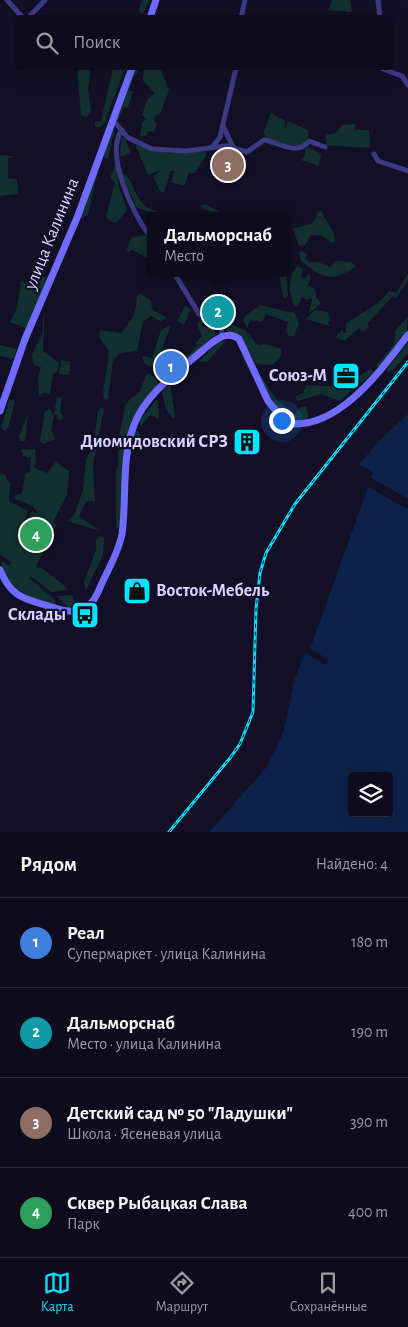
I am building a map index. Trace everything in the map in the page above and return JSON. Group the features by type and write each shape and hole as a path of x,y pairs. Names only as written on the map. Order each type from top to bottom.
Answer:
{"main road":[{"path":"151,15 156,0"},
{"name":"улица Калинина","path":"0,411 18,359 77,218 131,70"},
{"path":"0,570 12,592 31,601 74,612 92,604 120,544 126,498 128,445 135,422 150,399 164,384 222,336 234,335 242,342 268,402 286,423 302,424 336,410 361,392 408,335"}],"street":[{"path":"7,0 20,15"},
{"path":"31,15 45,0"},
{"path":"242,15 245,0"},
{"path":"378,0 380,15"},
{"path":"213,146 218,142 223,126 236,70"},
{"path":"386,70 402,76 408,85"},
{"path":"113,120 134,140 156,150 186,151 213,146 226,146 248,152 264,140 288,148 299,148 309,142 325,147"},
{"path":"223,126 234,148"},
{"path":"122,130 117,138 120,178 136,215 147,232"},
{"path":"374,154 378,161 408,171"},
{"path":"176,277 199,314 221,328 222,336"}],"green space":[{"path":"142,0 150,0 142,15 139,9"},
{"path":"332,0 350,0 352,12 328,10"},
{"path":"77,70 91,70 88,89 91,111 87,117 81,115"},
{"path":"113,70 124,70 105,122 100,127 95,127 95,122 101,121"},
{"path":"132,70 139,70 133,78 129,90 133,92 128,107 123,108 118,121 115,119"},
{"path":"144,70 161,70 169,90 160,114 155,116 154,121 157,123 154,132 148,131 146,136 140,137 142,123 146,119 142,115 147,100 155,93 143,81"},
{"path":"271,113 285,121 284,130 288,121 308,130 308,138 305,143 293,146 265,137 264,131"},
{"path":"355,124 355,130 369,130 370,148 326,145 326,135 336,133 342,125"},
{"path":"113,128 115,135 112,138 108,160 102,156"},
{"path":"121,137 124,138 131,152 122,157 120,156"},
{"path":"135,144 161,151 187,153 205,151 207,154 195,173 189,173 184,186 171,182 174,171 171,171 164,193 160,191 153,177 161,170 148,175"},
{"path":"115,146 118,184 127,210 116,223 108,220 106,216 115,182 110,178 115,166"},
{"path":"309,147 321,154 319,166 301,160 306,154 305,149"},
{"path":"0,155 14,156 8,159 8,178 17,179 18,194 0,196"},
{"path":"101,159 88,215 82,218 80,216"},
{"path":"123,173 128,177 143,204 158,212 150,212 137,208 123,178"},
{"path":"205,204 220,212 211,212 201,208"},
{"path":"321,211 334,234 335,242 331,243 322,236 313,235 310,236 305,245 299,246 293,229 311,224 318,212"},
{"path":"145,235 147,237 147,258 133,250 128,252 127,249 132,237"},
{"path":"302,251 307,254 306,259 309,262 318,262 330,267 336,261 351,262 356,266 340,275 328,277 301,261 299,252"},
{"path":"298,266 303,269 301,277 304,279 309,274 311,277 308,285 315,289 316,297 321,303 309,313 312,299 307,300 302,297 299,304 295,306 291,297 290,280"},
{"path":"408,274 408,281 396,298 393,296 368,323 369,327 363,332 359,328 344,341 336,338 337,334 343,330 343,333 346,333 346,324 375,305 389,291 396,293"},
{"path":"39,276 47,277 38,305 26,328 10,322 17,309 21,281 27,284 28,279 36,281"},
{"path":"279,277 286,277 288,296 286,298 283,297"},
{"path":"140,293 151,301 152,309 167,318 160,321 151,316 143,322 137,351 120,353 113,361 108,400 104,399 103,394 109,355 107,348 99,338 100,330 121,333 133,316 137,296"},
{"path":"45,304 43,351 59,363 57,372 53,373 50,394 43,393 39,396 38,378 41,367 33,365 32,355 42,334"},
{"path":"260,305 294,313 299,323 294,336 289,336 286,331 288,322 266,314 262,322 251,320 247,327 243,321 245,316"},
{"path":"185,306 191,309 184,324 177,321"},
{"path":"315,310 327,312 331,319 328,322 329,326 306,319"},
{"path":"408,316 407,333 379,368 376,366 394,344 395,331"},
{"path":"201,319 203,322 201,325 205,328 213,326 216,334 166,378 165,378 165,370 170,374 178,363 174,358 182,356 185,358 197,346 196,343 202,336 197,325"},
{"path":"231,324 245,330 258,345 265,344 282,349 280,358 272,365 256,364 241,337 227,331 226,327"},
{"path":"169,326 170,328 156,364 150,367 144,362 142,356 152,358 161,330"},
{"path":"226,341 207,362 199,361 219,342"},
{"path":"408,342 408,354 393,370 388,372 387,369"},
{"path":"0,345 17,349 14,359 0,356"},
{"path":"61,360 71,362 69,375 59,374"},
{"path":"368,370 372,370 373,373 339,401 321,394 298,401 296,399 296,396 303,393 306,385 343,387"},
{"path":"147,373 156,378 159,384 133,420 120,527 116,529 116,470 125,406 130,399 139,393"},
{"path":"260,375 277,400 294,414 301,407 306,407 309,417 306,420 287,421 274,406"},
{"path":"170,384 175,416 173,418 166,410 162,392"},
{"path":"57,397 62,398 60,411 63,416 62,420 57,419 58,415 54,414"},
{"path":"13,399 15,402 8,428 5,431 1,428 9,400"},
{"path":"156,400 158,401 159,419 150,415 141,426 139,421"},
{"path":"101,407 104,409 93,465 95,502 86,501 79,516 100,531 67,521 74,515 83,490 86,460 93,448 98,411"},
{"path":"50,409 54,416 51,430 56,439 43,444 40,441 45,411"},
{"path":"28,414 25,441 20,441 19,436"},
{"path":"135,430 140,433 140,441 133,445 132,457 131,445"},
{"path":"21,450 35,450 36,460 34,468 47,473 56,462 69,471 67,495 53,522 57,524 36,567 42,568 66,587 67,590 51,592 31,576 29,578 54,599 57,605 41,601 19,591 8,580 2,566 2,561 10,566 11,562 0,555 0,474 5,475 10,484 9,501 28,511 15,547 32,511 39,514 32,506 14,498 15,495 22,494 25,474 30,472 31,458 23,456"},
{"path":"100,536 104,538 103,555 86,590 84,582 96,550 96,540"},
{"path":"72,595 76,605 69,608 56,596"}],"water":[{"path":"408,414 408,499 371,478 373,473 359,464 381,439"},
{"path":"368,487 408,509 408,832 209,832 265,769 275,751 284,730 295,678 305,653 326,664 328,660 310,649"}],"pier":[{"path":"371,478 408,499 408,501 371,480"},
{"path":"369,485 408,506 408,509 368,487"},
{"path":"310,649 329,660 326,665 305,653 306,650 325,661 308,651"}],"railway":[{"path":"169,832 240,744 253,712 256,609 260,573 266,553 295,504 408,362"}],"place":[{"name":"Детский сад № 50 \"Ладушки\"","path":"228,165"},
{"name":"Дальморснаб","path":"218,312"},
{"name":"Реал","path":"171,367"},
{"name":"Союз-М","path":"346,376"},
{"name":"Диомидовский СРЗ","path":"247,442"},
{"name":"Сквер Рыбацкая Слава","path":"36,535"},
{"name":"Восток-Мебель","path":"137,591"},
{"name":"Склады","path":"85,615"}]}
